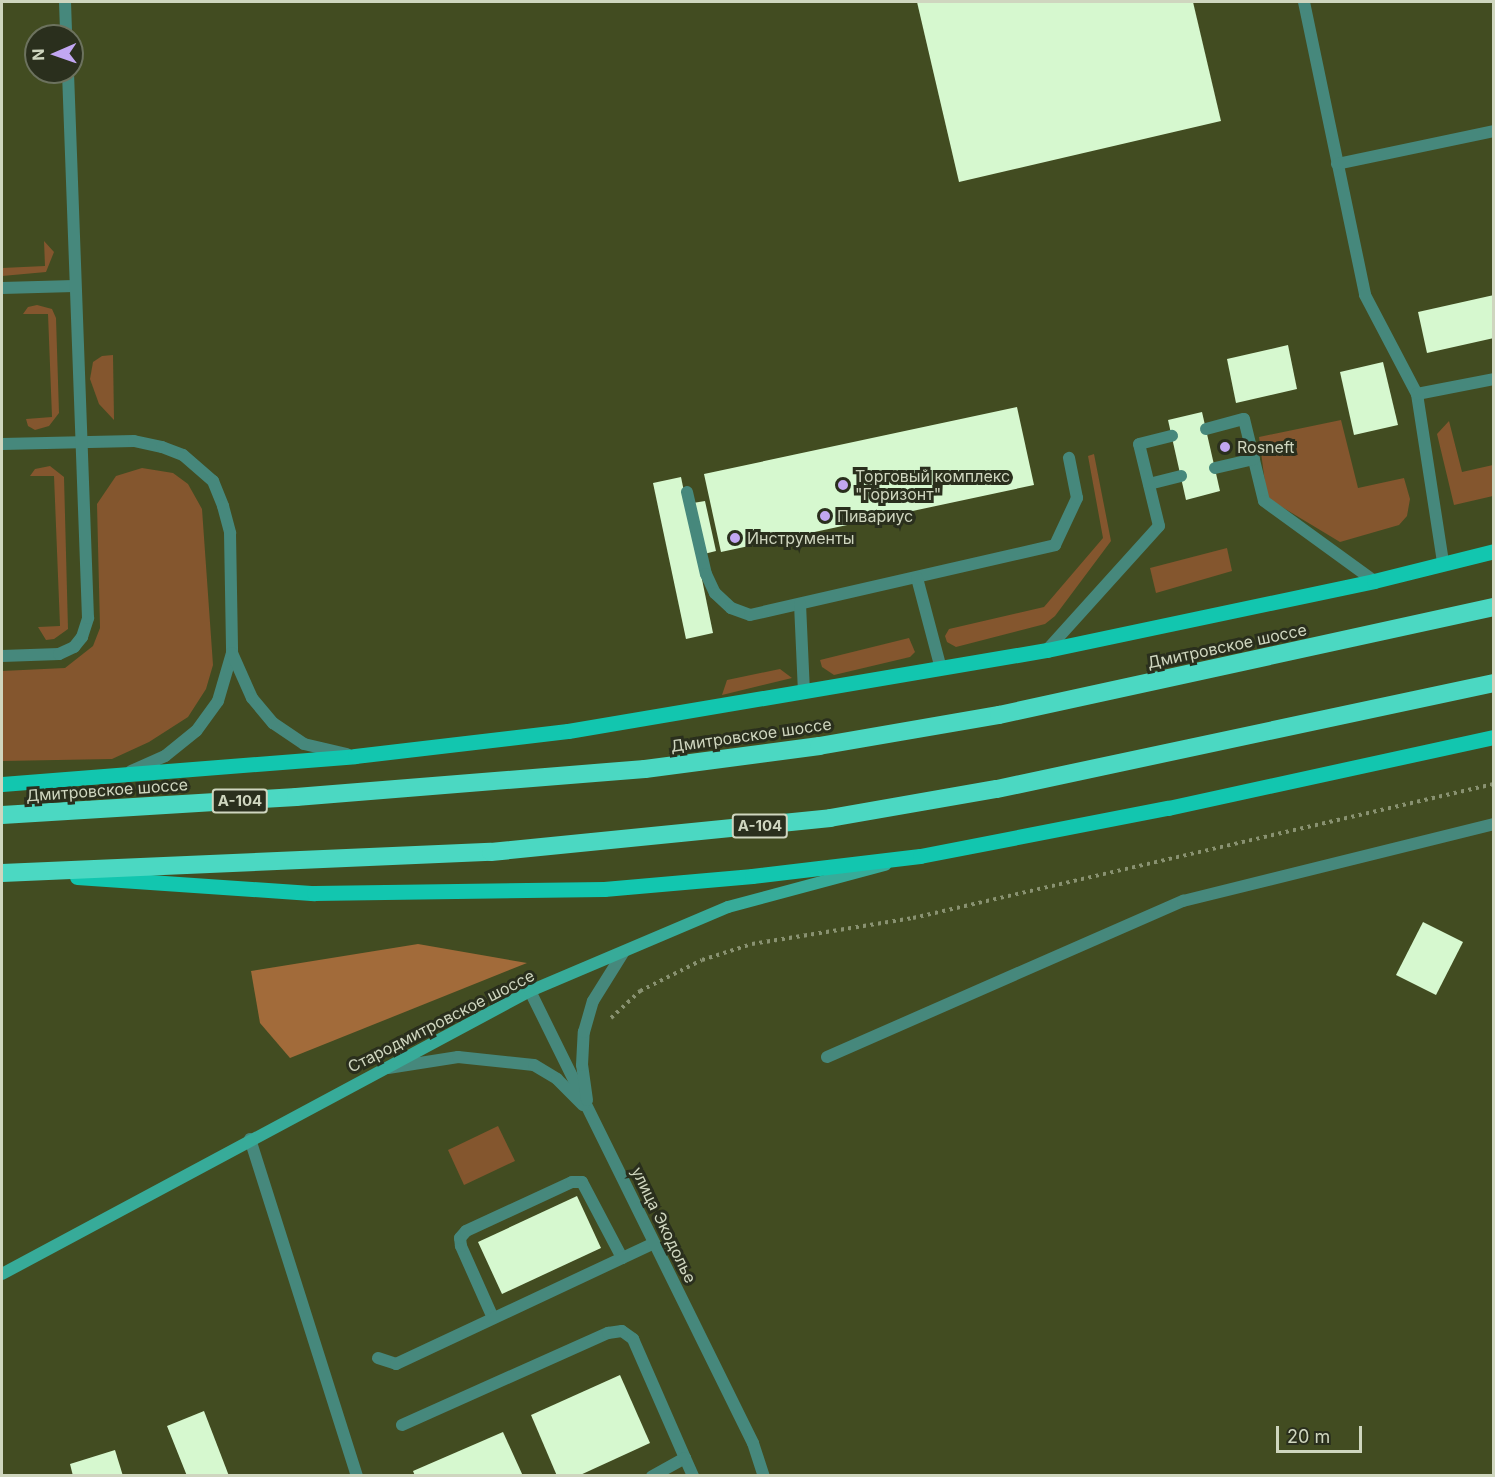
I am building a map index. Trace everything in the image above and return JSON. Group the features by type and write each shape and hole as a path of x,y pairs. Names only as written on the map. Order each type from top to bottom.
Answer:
{"highway":[{"name":"Дмитровское шоссе","path":"2,815 296,797 633,770 819,746 999,715 1494,607"},
{"name":"А-104","path":"8,872 491,852 830,818 998,789 1494,683"}],"main road":[{"path":"2,784 355,756 568,731 1047,650 1374,581 1494,551"},
{"path":"8,872 314,893 604,889 920,856 1168,808 1494,737"}],"street":[{"path":"65,2 66,24"},
{"path":"1304,2 1365,295 1417,394 1443,562"},
{"path":"2,656 59,654 74,647 82,637 88,618 68,84"},
{"path":"1337,164 1494,131"},
{"path":"2,288 74,286"},
{"path":"1417,394 1494,379"},
{"path":"1206,429 1244,419 1264,501 1374,581"},
{"path":"1047,650 1159,526 1139,444 1172,436"},
{"path":"2,444 134,441 162,447 183,455 213,481 230,533 232,653 218,700 196,731 165,756 125,774"},
{"path":"687,492 706,574 715,593 731,608 750,615 1055,545 1077,498 1069,458"},
{"path":"1215,468 1254,459"},
{"path":"1149,484 1181,476"},
{"path":"917,578 941,669"},
{"path":"800,604 804,691"},
{"path":"232,653 252,698 273,723 304,744 355,756"},
{"path":"827,1057 1183,901 1494,824"},
{"name":"Стародмитровское шоссе","path":"2,1274 250,1139 530,991 728,907 920,856"},
{"path":"590,1113 582,1065 584,1032 593,1001 623,953"},
{"name":"улица Экодолье","path":"530,991 753,1443 764,1476"},
{"path":"381,1070 458,1057 534,1065 557,1079 590,1113"},
{"path":"250,1139 357,1476"},
{"path":"493,1318 461,1246 460,1238 466,1231 572,1182 582,1182 622,1258"},
{"path":"378,1358 396,1364 654,1243"},
{"path":"402,1425 608,1333 622,1331 633,1339 693,1476"},
{"path":"652,1476 685,1458"}],"path":[{"path":"609,1022 640,991 702,960 753,944 913,918 1494,784"}],"shaded area":[{"path":"44,241 54,252 46,272 2,276 2,268 45,266"},
{"path":"37,305 52,309 56,318 59,413 49,426 35,430 28,426 26,419 52,417 48,314 23,314 28,307"},
{"path":"113,355 114,420 99,404 90,379 93,362 102,356"},
{"path":"1341,420 1358,488 1404,478 1410,499 1407,516 1399,525 1340,542 1267,498 1259,437"},
{"path":"1449,421 1462,472 1493,465 1493,496 1454,505 1437,434"},
{"path":"1094,454 1111,541 1055,616 1045,624 956,647 947,642 945,636 949,629 1044,607 1103,538 1088,456"},
{"path":"50,466 64,477 68,629 54,639 46,640 38,627 60,626 54,476 30,476 35,469"},
{"path":"142,468 173,473 188,484 202,509 213,665 206,689 188,717 149,742 112,759 2,761 2,671 65,668 93,646 100,628 97,504 116,476"},
{"path":"1227,548 1232,571 1156,593 1150,568"},
{"path":"909,638 915,652 910,657 834,675 822,667 820,660"},
{"path":"780,669 792,678 722,695 727,680"},
{"path":"418,944 527,963 290,1058 260,1023 251,971"},
{"path":"498,1126 515,1161 464,1185 448,1150"}],"building":[{"path":"917,2 1193,2 1221,121 959,182"},
{"path":"1494,295 1494,338 1427,353 1418,312"},
{"path":"1288,345 1297,389 1236,403 1227,359"},
{"path":"1383,362 1398,425 1354,435 1340,372"},
{"name":"Торговый комплекс \"Горизонт\"","path":"1017,407 1034,485 721,552 704,474"},
{"path":"1202,412 1220,491 1186,500 1168,420"},
{"path":"681,477 713,633 686,639 653,483"},
{"path":"705,501 716,551 704,554 693,503"},
{"path":"1423,922 1463,942 1436,995 1396,975"},
{"path":"577,1196 601,1248 502,1294 478,1242"},
{"path":"620,1375 650,1443 578,1476 557,1476 531,1415"},
{"path":"204,1411 229,1476 187,1476 167,1426"},
{"path":"503,1432 523,1476 415,1476 413,1471"},
{"path":"115,1450 123,1476 73,1476 70,1464"}],"place":[{"name":"Rosneft","path":"1225,447"},
{"name":"Торговый комплекс \"Горизонт\"","path":"843,485"},
{"name":"Пивариус","path":"825,516"},
{"name":"Инструменты","path":"735,538"}]}
